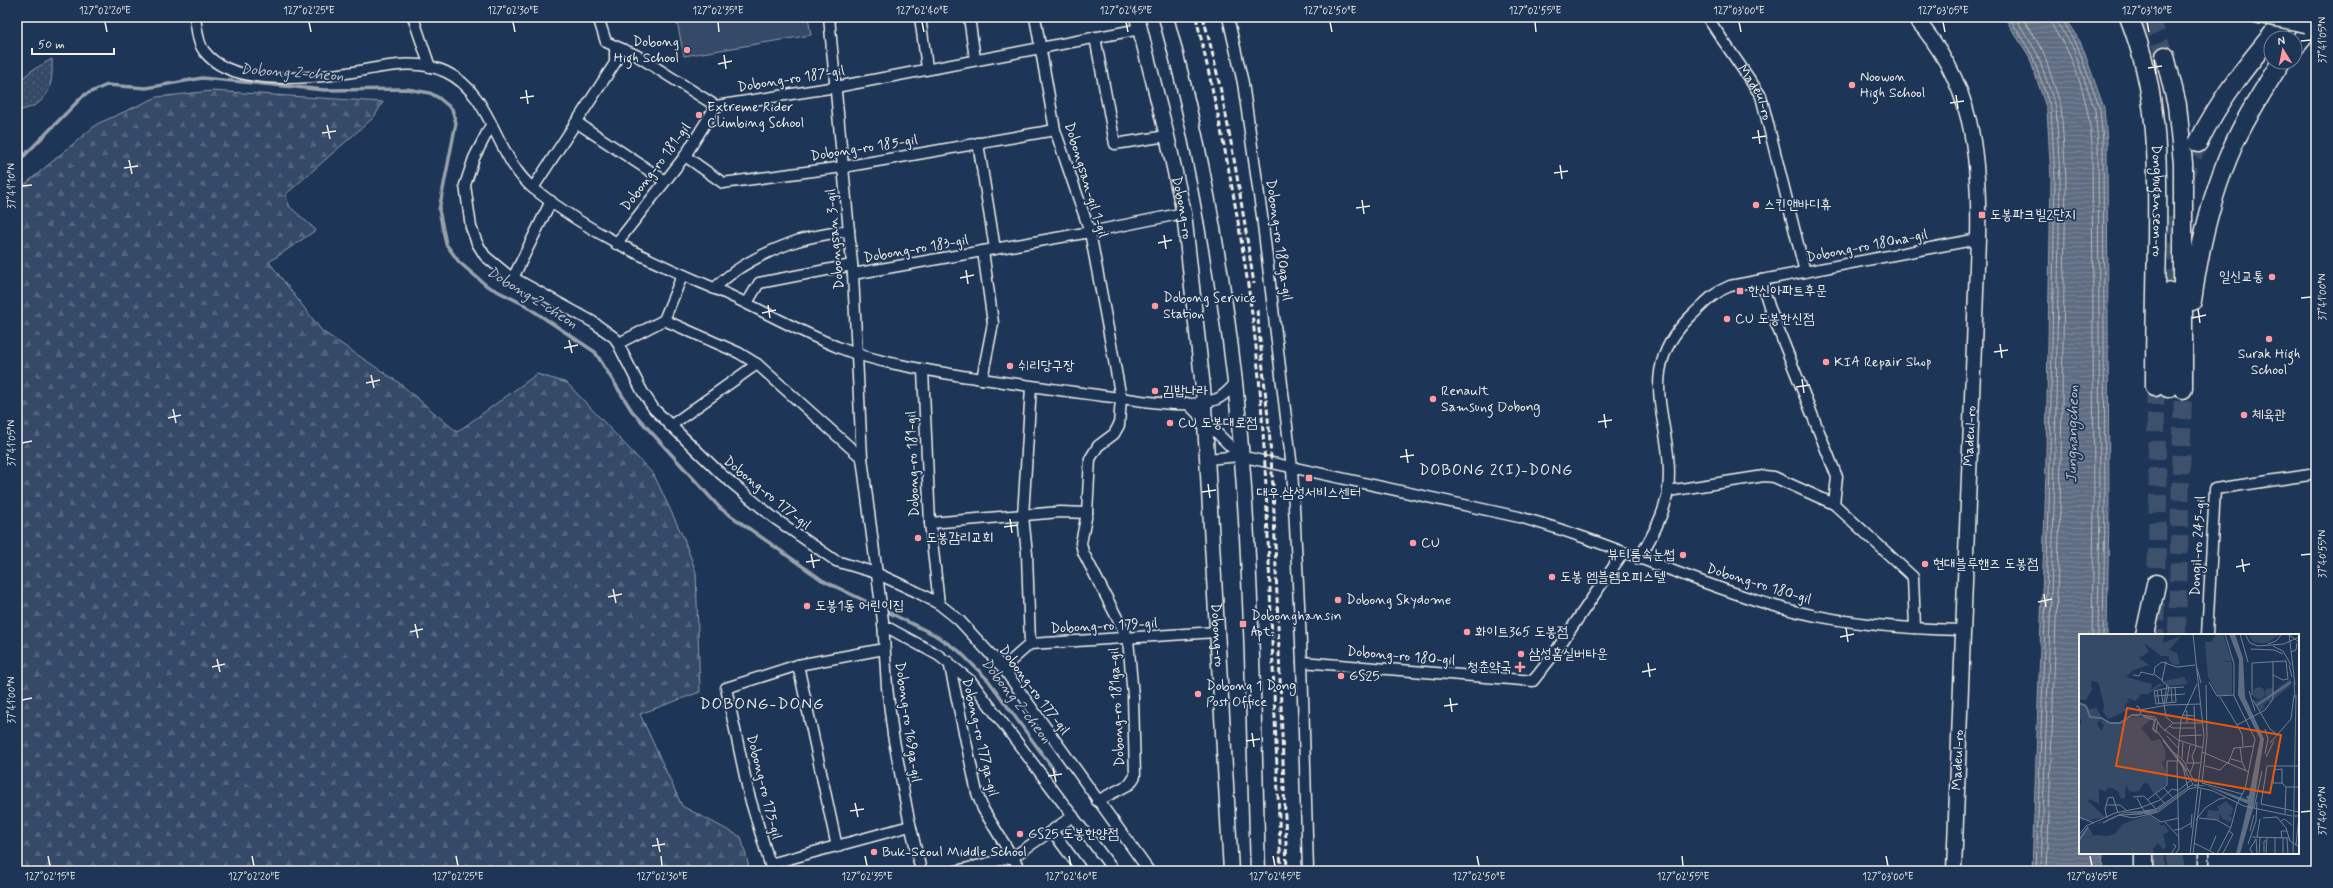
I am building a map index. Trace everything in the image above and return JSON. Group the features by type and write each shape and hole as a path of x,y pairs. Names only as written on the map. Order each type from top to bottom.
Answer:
{"highway":[{"name":"Dongbuganseon-ro","path":"2129,17 2146,64 2157,139 2168,388"},
{"path":"2198,143 2208,122 2230,88 2287,17"},
{"name":"Dongbuganseon-ro","path":"2165,56 2177,105 2182,156 2183,366 2168,388"},
{"path":"2183,366 2197,268 2215,193 2233,146 2277,70"},
{"path":"2168,388 2171,288"},
{"path":"2145,634 2156,584"},
{"path":"2144,854 2144,871"}],"main road":[{"name":"Dobong-ro","path":"1166,17 1195,132 1211,212 1235,384 1249,592 1258,871"},
{"name":"Madeul-ro","path":"1914,17 1925,29 1945,58 1964,100 1972,133 1976,171 1978,238 1954,871"},
{"name":"Dobong-ro","path":"1139,23 1167,136 1184,214 1204,402 1216,632 1231,871"}],"street":[{"path":"195,17 200,43 205,52 224,67 240,74 295,78 342,74 393,66 430,68 445,71 470,88 517,170 533,188 551,201 616,244 682,276 747,303 840,348 923,370 1030,387 1121,398 1187,403 1204,402 1218,399 1235,384"},
{"path":"413,17 430,68"},
{"path":"598,17 606,42 616,48 636,55 716,106"},
{"name":"Dobongsan 3-gil","path":"830,17 852,270 858,354 862,458 877,577"},
{"path":"920,17 927,68"},
{"path":"969,17 975,59"},
{"name":"Dobongsan-gil 1-gil","path":"1034,17 1041,47 1054,130 1090,232 1121,398"},
{"name":"Dobong-ro 180ga-gil","path":"1228,17 1243,83 1262,216 1292,468"},
{"name":"Madeul-ro","path":"1707,17 1761,96 1805,272"},
{"path":"2255,17 2307,26"},
{"name":"Dobong-ro 187-gil","path":"716,106 836,87 927,68 1095,37 1139,23"},
{"path":"1095,37 1115,144 1167,136"},
{"path":"533,188 615,63 616,48"},
{"name":"Dobong-ro 181-gil","path":"616,244 685,156 716,106"},
{"path":"576,122 665,181"},
{"name":"Dobong-ro 177-gil","path":"491,125 466,180 466,203 473,235 481,251 498,268 513,278 593,322 619,343 642,392 670,426 748,498 808,544 836,561 939,604 959,620 1003,668 1097,801 1149,871"},
{"name":"Dobong-ro 185-gil","path":"685,156 723,183 843,167 1054,130"},
{"path":"978,143 995,249"},
{"path":"513,278 551,201"},
{"name":"Dobong-ro 183-gil","path":"852,270 995,249 1184,214"},
{"path":"714,289 724,279 742,267 792,242 849,230"},
{"name":"Dobong-ro 180na-gil","path":"1638,559 1658,521 1668,490 1668,476 1659,398 1659,376 1669,344 1684,323 1718,291 1761,280 1978,238"},
{"name":"Dobong-ro 183-gil","path":"982,379 993,323 983,251"},
{"path":"747,303 759,283 852,270"},
{"path":"619,343 664,320 682,276"},
{"path":"1761,280 1769,306 1837,477 1834,504"},
{"path":"664,320 739,353 757,364 862,458"},
{"path":"670,426 757,364"},
{"name":"Dobong-ro 181-gil","path":"923,370 930,523 939,604"},
{"path":"1003,668 1030,644 1027,554 1023,516 1024,461 1030,387"},
{"name":"Dobong-ro 181ga-gil","path":"1097,801 1130,784 1135,776 1133,696 1128,639 1083,552 1081,543 1087,513 1090,459 1098,446 1114,434 1119,425 1121,398"},
{"path":"1187,403 1205,423 1240,456"},
{"name":"Dobong-ro 180-gil","path":"1207,459 1240,456 1519,518 1557,528 1638,559 1768,604 1798,612 1870,625 1963,630"},
{"path":"1292,468 1302,662 1308,871"},
{"name":"Dongil-ro 245-gil","path":"2207,634 2215,489 2316,474"},
{"path":"1668,490 1764,476 1774,477 1834,504 1912,577 1915,628"},
{"path":"930,523 1060,512 1087,513"},
{"name":"Dobong-ro 180-gil","path":"1302,662 1533,681 1551,658 1623,553"},
{"name":"Dobong-ro 169ga-gil","path":"877,577 883,623 884,649 893,735 910,826 921,871"},
{"path":"883,623 949,662 971,681 1114,871"},
{"name":"Dobong-ro 179-gil","path":"1030,644 1128,639 1216,632"},
{"name":"Dobong-ro 175-gil","path":"771,867 749,795 726,688 798,665 884,649"},
{"name":"Dobong-ro 177ga-gil","path":"949,662 977,793 983,809 1021,871"},
{"path":"798,665 837,847"},
{"path":"956,871 1012,857 1073,816"},
{"path":"771,867 910,826"},
{"path":"1052,831 1082,871"},
{"path":"2204,854 2204,871"}],"green space":[{"path":"676,17 808,17 811,35 684,56"},
{"path":"52,59 50,87 47,94 36,104 17,111 17,83 31,71"},
{"path":"212,91 383,102 374,117 285,195 290,207 316,230 269,262 322,331 398,382 457,432 537,374 567,383 654,475 684,539 696,572 700,692 640,714 682,806 741,837 750,871 17,871 17,191 97,124 157,97"}],"water":[{"name":"Jungnangcheon","path":"2004,17 2064,17 2081,43 2104,108 2107,142 2109,508 2107,634 2079,634 2079,854 2103,854 2102,871 2032,871 2045,510 2051,178 2047,110 2029,56"}],"waterway":[{"name":"Dobong 2-cheon","path":"17,163 84,95 107,85 146,88 202,78 325,90 407,89 430,93 439,98 452,109 456,123 439,210 446,244 459,262 487,286 523,304 595,352 632,411 720,508 822,580 935,635 959,651 988,680 1054,770"}],"tunnel":[{"path":"2150,17 2165,56"},
{"path":"2183,181 2198,143"},
{"path":"2171,288 2177,208"},
{"path":"2155,387 2158,495 2155,634"},
{"path":"2177,634 2183,389"},
{"path":"2155,854 2155,871"},
{"path":"2175,854 2175,871"}],"railway":[{"path":"1196,17 1212,87 1233,193 1250,299 1258,369 1266,487 1281,871"},
{"path":"1203,17 1212,50 1226,116 1254,284"},
{"path":"1257,310 1269,428 1273,487 1287,871"}],"place":[{"name":"Dobong High School","path":"687,50"},
{"name":"Noowon High School","path":"1852,85"},
{"name":"Extreme Rider Climbing School","path":"699,115"},
{"name":"스킨앤바디휴","path":"1756,205"},
{"name":"도봉파크빌2단지","path":"1982,215"},
{"name":"일신교통","path":"2272,277"},
{"name":"한신아파트후문","path":"1740,291"},
{"name":"Dobong Service Station","path":"1155,306"},
{"name":"CU 도봉한신점","path":"1727,319"},
{"name":"Surak High School","path":"2269,339"},
{"name":"KIA Repair Shop","path":"1826,362"},
{"name":"쉬리당구장","path":"1010,366"},
{"name":"김밥나라","path":"1155,391"},
{"name":"Renault Samsung Dobong","path":"1433,399"},
{"name":"체육관","path":"2244,415"},
{"name":"CU 도봉대로점","path":"1170,423"},
{"name":"대우.삼성서비스센터","path":"1309,478"},
{"name":"도봉감리교회","path":"918,538"},
{"name":"CU","path":"1413,543"},
{"name":"뷰티룸속눈썹","path":"1683,555"},
{"name":"현대블루핸즈 도봉점","path":"1925,564"},
{"name":"도봉 엠블렘오피스텔","path":"1552,577"},
{"name":"Dobong Skydome","path":"1338,600"},
{"name":"도봉1동 어린이집","path":"807,606"},
{"name":"Dobonghansin Apt.","path":"1243,624"},
{"name":"화이트365 도봉점","path":"1467,632"},
{"name":"삼성홈실버타운","path":"1521,654"},
{"name":"청춘약국","path":"1520,667"},
{"name":"GS25","path":"1341,676"},
{"name":"Dobong 1 Dong Post Office","path":"1198,694"},
{"name":"GS25 도봉한양점","path":"1020,834"},
{"name":"Buk-Seoul Middle School","path":"874,852"}],"district":[{"name":"DOBONG 2(I)-DONG","path":"1496,471"},
{"name":"DOBONG-DONG","path":"762,704"}]}
